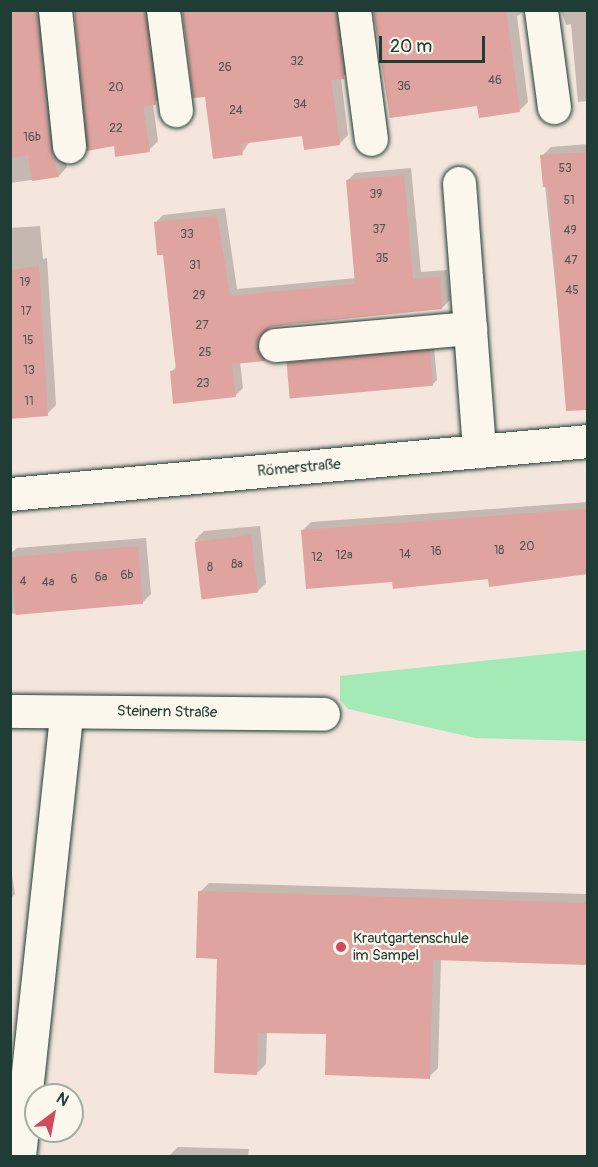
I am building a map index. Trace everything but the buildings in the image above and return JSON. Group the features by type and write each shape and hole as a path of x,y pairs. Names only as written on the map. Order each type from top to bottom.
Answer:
{"street":[{"path":"55,10 69,146"},
{"path":"163,10 176,110"},
{"path":"354,10 371,139"},
{"path":"541,10 554,107"},
{"path":"459,183 479,451"},
{"path":"275,345 470,328"},
{"name":"Römerstraße","path":"10,494 588,441"},
{"name":"Steinern Straße","path":"10,711 323,714"},
{"path":"19,1156 66,712"}],"green space":[{"path":"587,650 587,741 475,738 348,709 340,700 340,676"}],"place":[{"name":"Krautgartenschule im Sampel","path":"341,947"}]}
